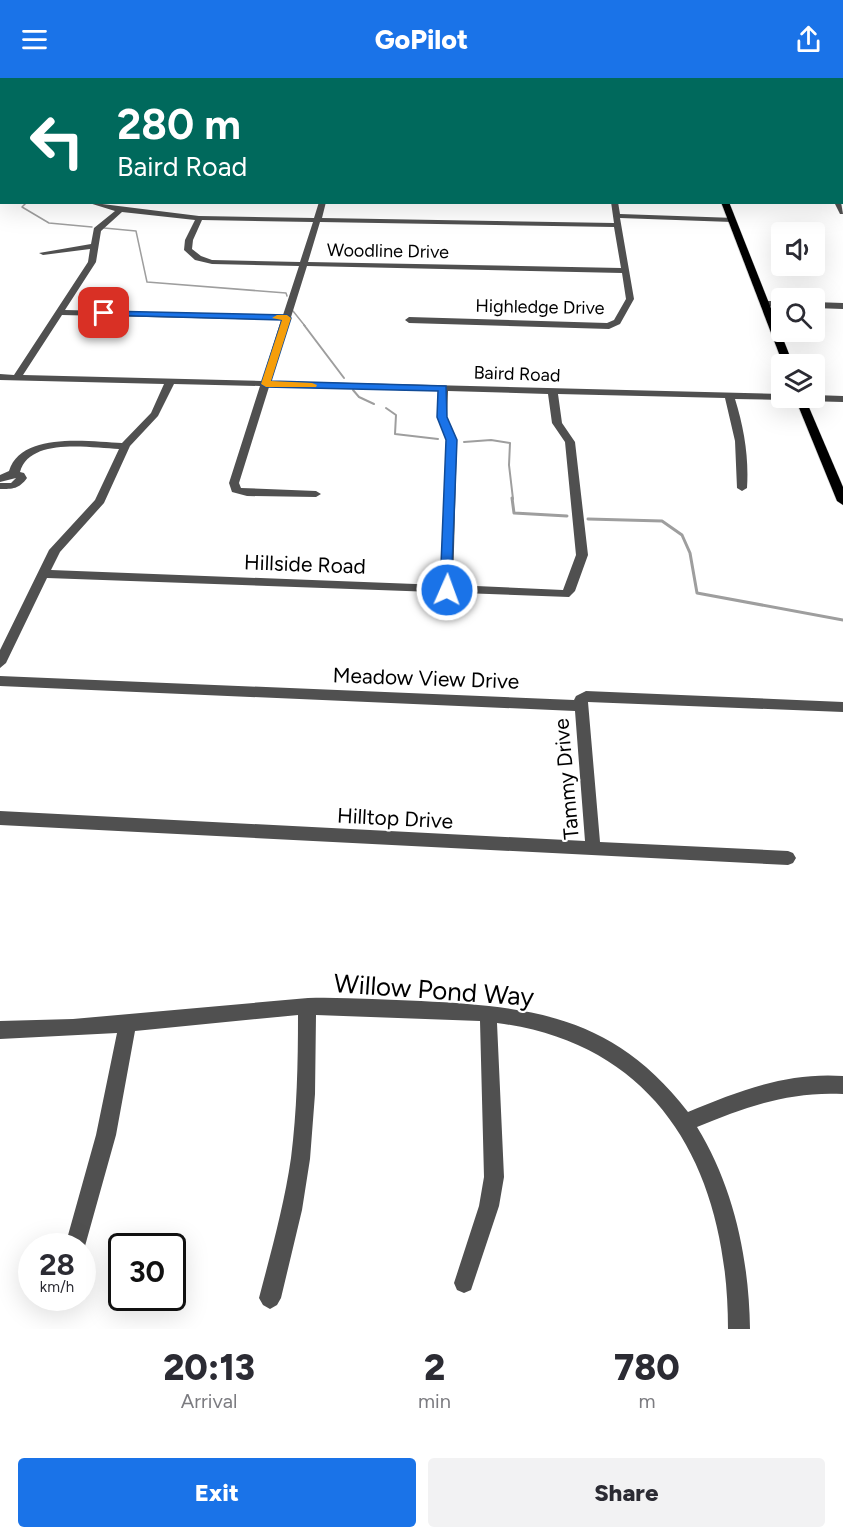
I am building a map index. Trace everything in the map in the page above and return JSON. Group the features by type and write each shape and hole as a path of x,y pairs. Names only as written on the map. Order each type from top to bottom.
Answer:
{"main road":[{"path":"726,204 784,354"},
{"path":"806,408 843,501"}],"street":[{"path":"97,204 120,210 199,218 732,220"},
{"path":"316,494 247,493 235,487 323,204"},
{"name":"Highledge Drive","path":"409,320 612,325 619,320 630,299 614,204"},
{"path":"17,377 92,262 97,230 120,210"},
{"name":"Woodline Drive","path":"199,218 187,247 190,253 198,258 221,263 626,271"},
{"path":"44,253 94,246"},
{"path":"765,304 771,304"},
{"path":"825,305 843,306"},
{"path":"58,312 287,318"},
{"name":"Baird Road","path":"0,377 771,397"},
{"path":"0,663 43,574 62,541 100,501 125,446 155,414 170,382"},
{"path":"443,388 442,417 452,440 447,590"},
{"name":"Hillside Road","path":"43,574 565,594 569,591 582,555 570,442 557,423 553,392"},
{"path":"729,396 738,427 742,488"},
{"path":"825,399 843,399"},
{"path":"14,473 21,458 40,446 56,444 125,446"},
{"path":"0,479 14,473 21,476 20,483 10,487 0,486"},
{"name":"Meadow View Drive","path":"0,681 581,706 583,698 596,695 843,707"},
{"name":"Tammy Drive","path":"581,706 593,849"},
{"name":"Hilltop Drive","path":"0,818 788,858"},
{"path":"270,1298 289,1222 303,1141 307,1007"},
{"name":"Willow Pond Way","path":"0,1029 85,1026 307,1007 488,1013 531,1019 565,1029 606,1047 638,1071 663,1095 685,1122 704,1157 720,1198 732,1240 738,1274 739,1329"},
{"path":"465,1283 489,1206 494,1177 488,1013"},
{"path":"79,1233 110,1126 128,1022"},
{"path":"685,1122 771,1089 802,1084 843,1084"}],"waterway":[{"path":"25,204 22,207 49,223 92,227"},
{"path":"104,228 136,231 147,282 286,293 287,296"},
{"path":"293,311 305,326"},
{"path":"304,325 344,378"},
{"path":"353,390 359,397 374,404"},
{"path":"386,408 396,415 395,434 438,439"},
{"path":"464,442 491,440 510,443 509,465 513,499"},
{"path":"512,498 514,513 567,516"},
{"path":"588,519 662,521 682,535 690,553 697,593 843,620"}],"slow traffic":[{"path":"277,318 287,318 266,384 312,385"}],"route":[{"path":"104,313 287,318 266,384 443,388 442,417 452,440 447,590"}]}
